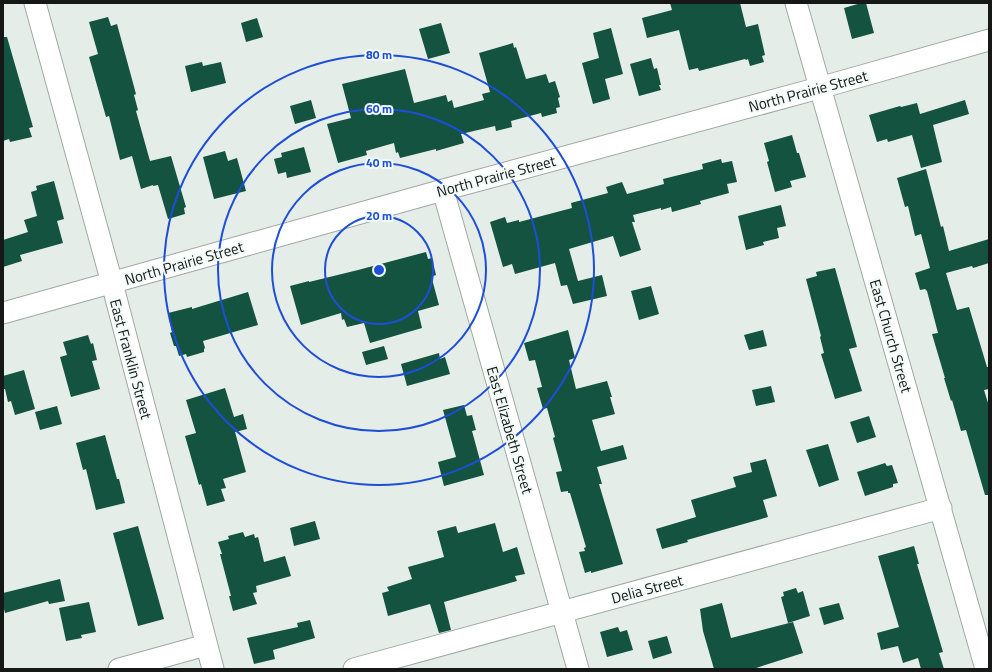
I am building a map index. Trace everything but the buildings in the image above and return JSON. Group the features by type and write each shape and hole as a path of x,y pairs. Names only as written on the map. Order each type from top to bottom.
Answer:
{"street":[{"name":"East Franklin Street","path":"35,3 112,283 213,669"},
{"name":"East Church Street","path":"796,3 819,88 941,508 986,669"},
{"name":"North Prairie Street","path":"3,313 989,40"},
{"name":"East Elizabeth Street","path":"443,190 578,669"},
{"name":"Delia Street","path":"354,669 941,508"},
{"path":"119,669 206,645"}]}
